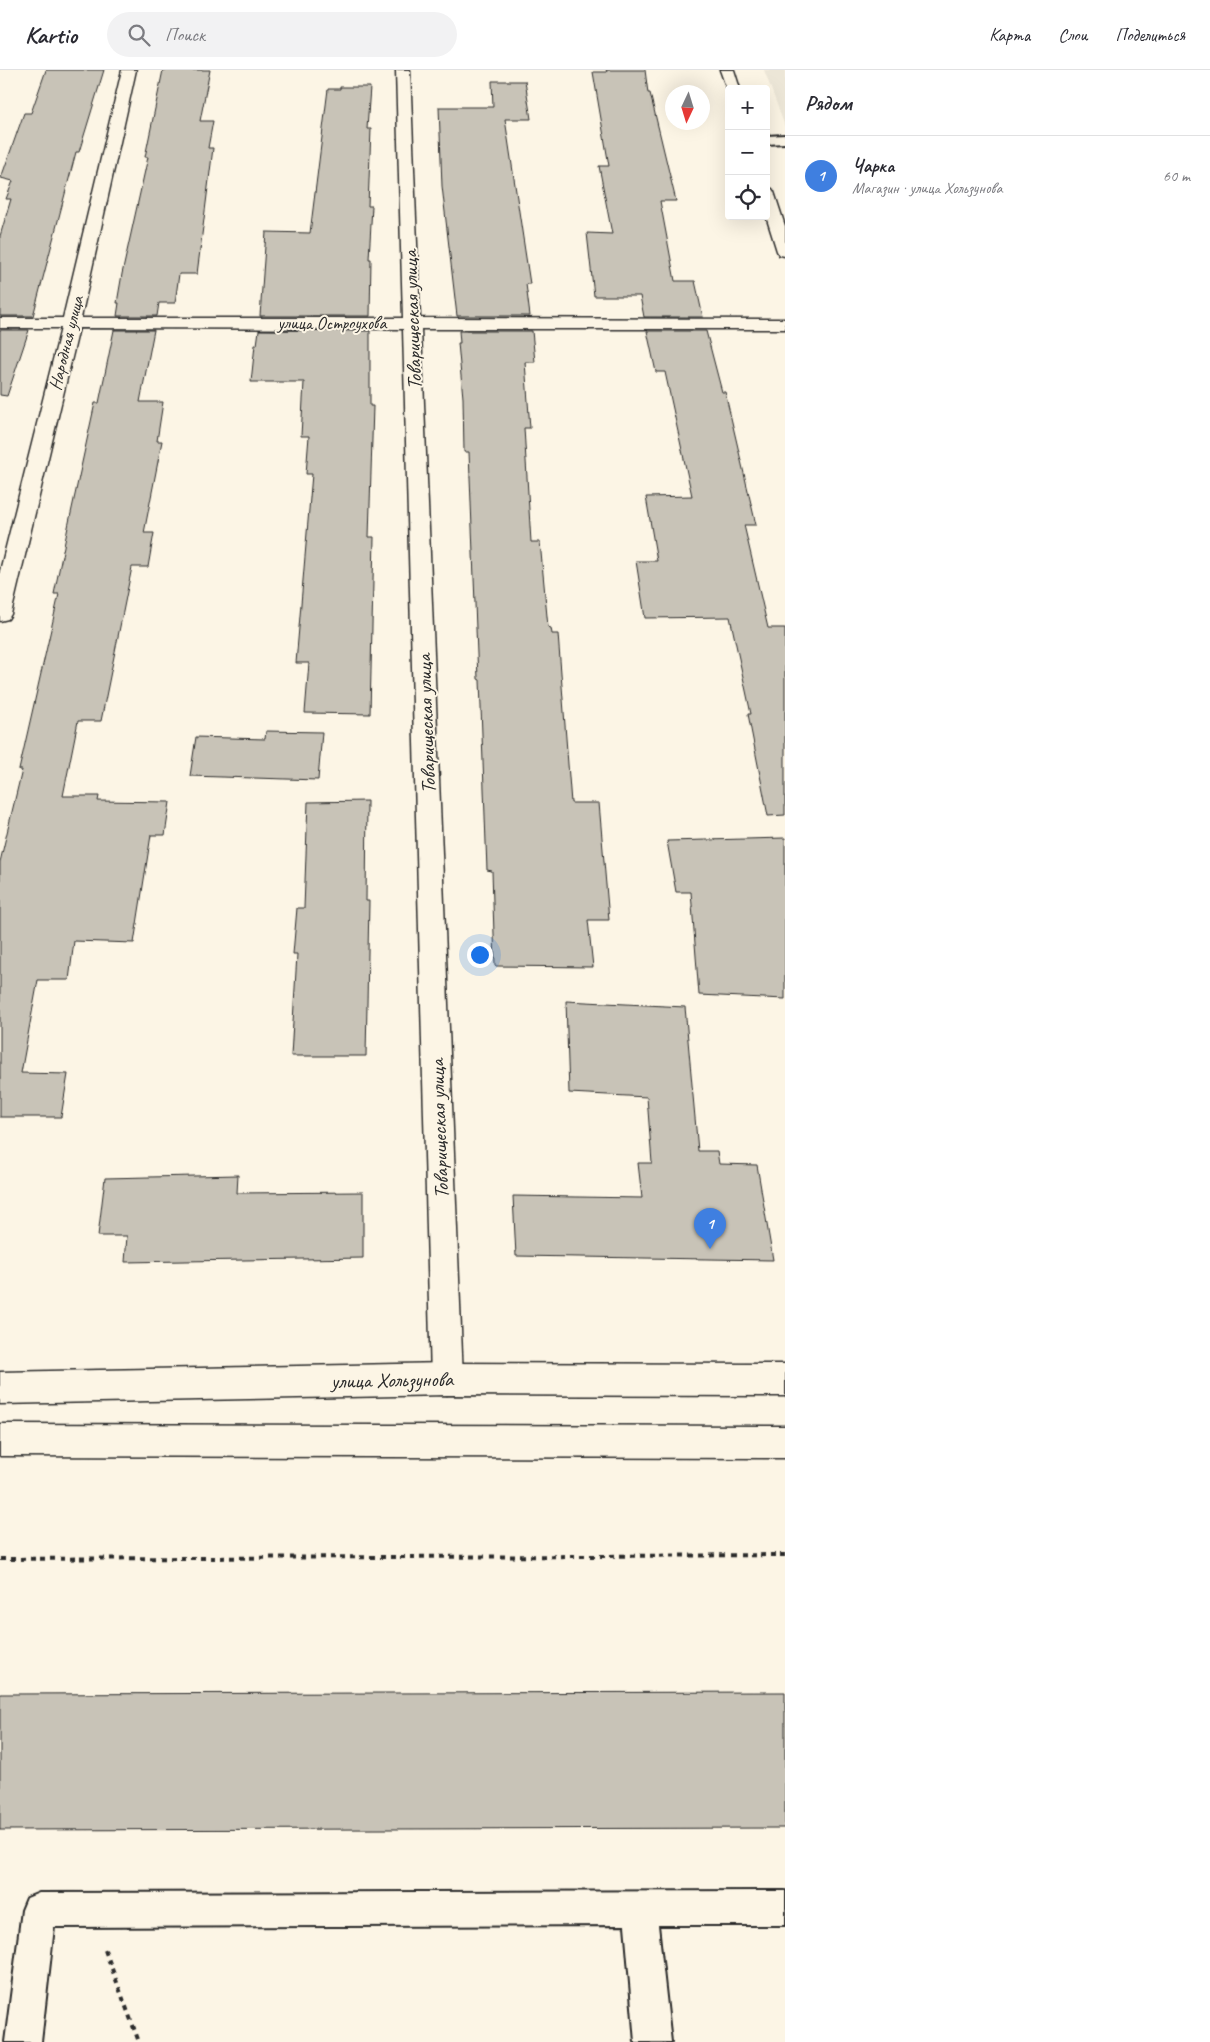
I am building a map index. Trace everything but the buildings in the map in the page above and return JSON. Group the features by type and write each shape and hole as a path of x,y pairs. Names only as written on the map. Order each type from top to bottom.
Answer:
{"street":[{"name":"Народная улица","path":"0,614 71,323 129,70"},
{"name":"Товарищеская улица","path":"403,70 448,1379"},
{"path":"728,70 732,85"},
{"path":"770,204 785,251"},
{"name":"улица Остроухова","path":"0,323 785,324"},
{"name":"улица Хользунова","path":"0,1388 448,1379 785,1380"},
{"path":"0,1440 785,1442"}],"lane":[{"path":"770,140 785,140"},
{"path":"23,2042 38,1910 785,1908"},
{"path":"640,1909 653,2042"}],"path":[{"path":"0,1559 785,1555"},
{"path":"90,1909 139,2042"}],"shaded area":[{"path":"764,70 785,70 785,127 770,85"}],"place":[{"name":"Чарка","path":"710,1249"}]}
